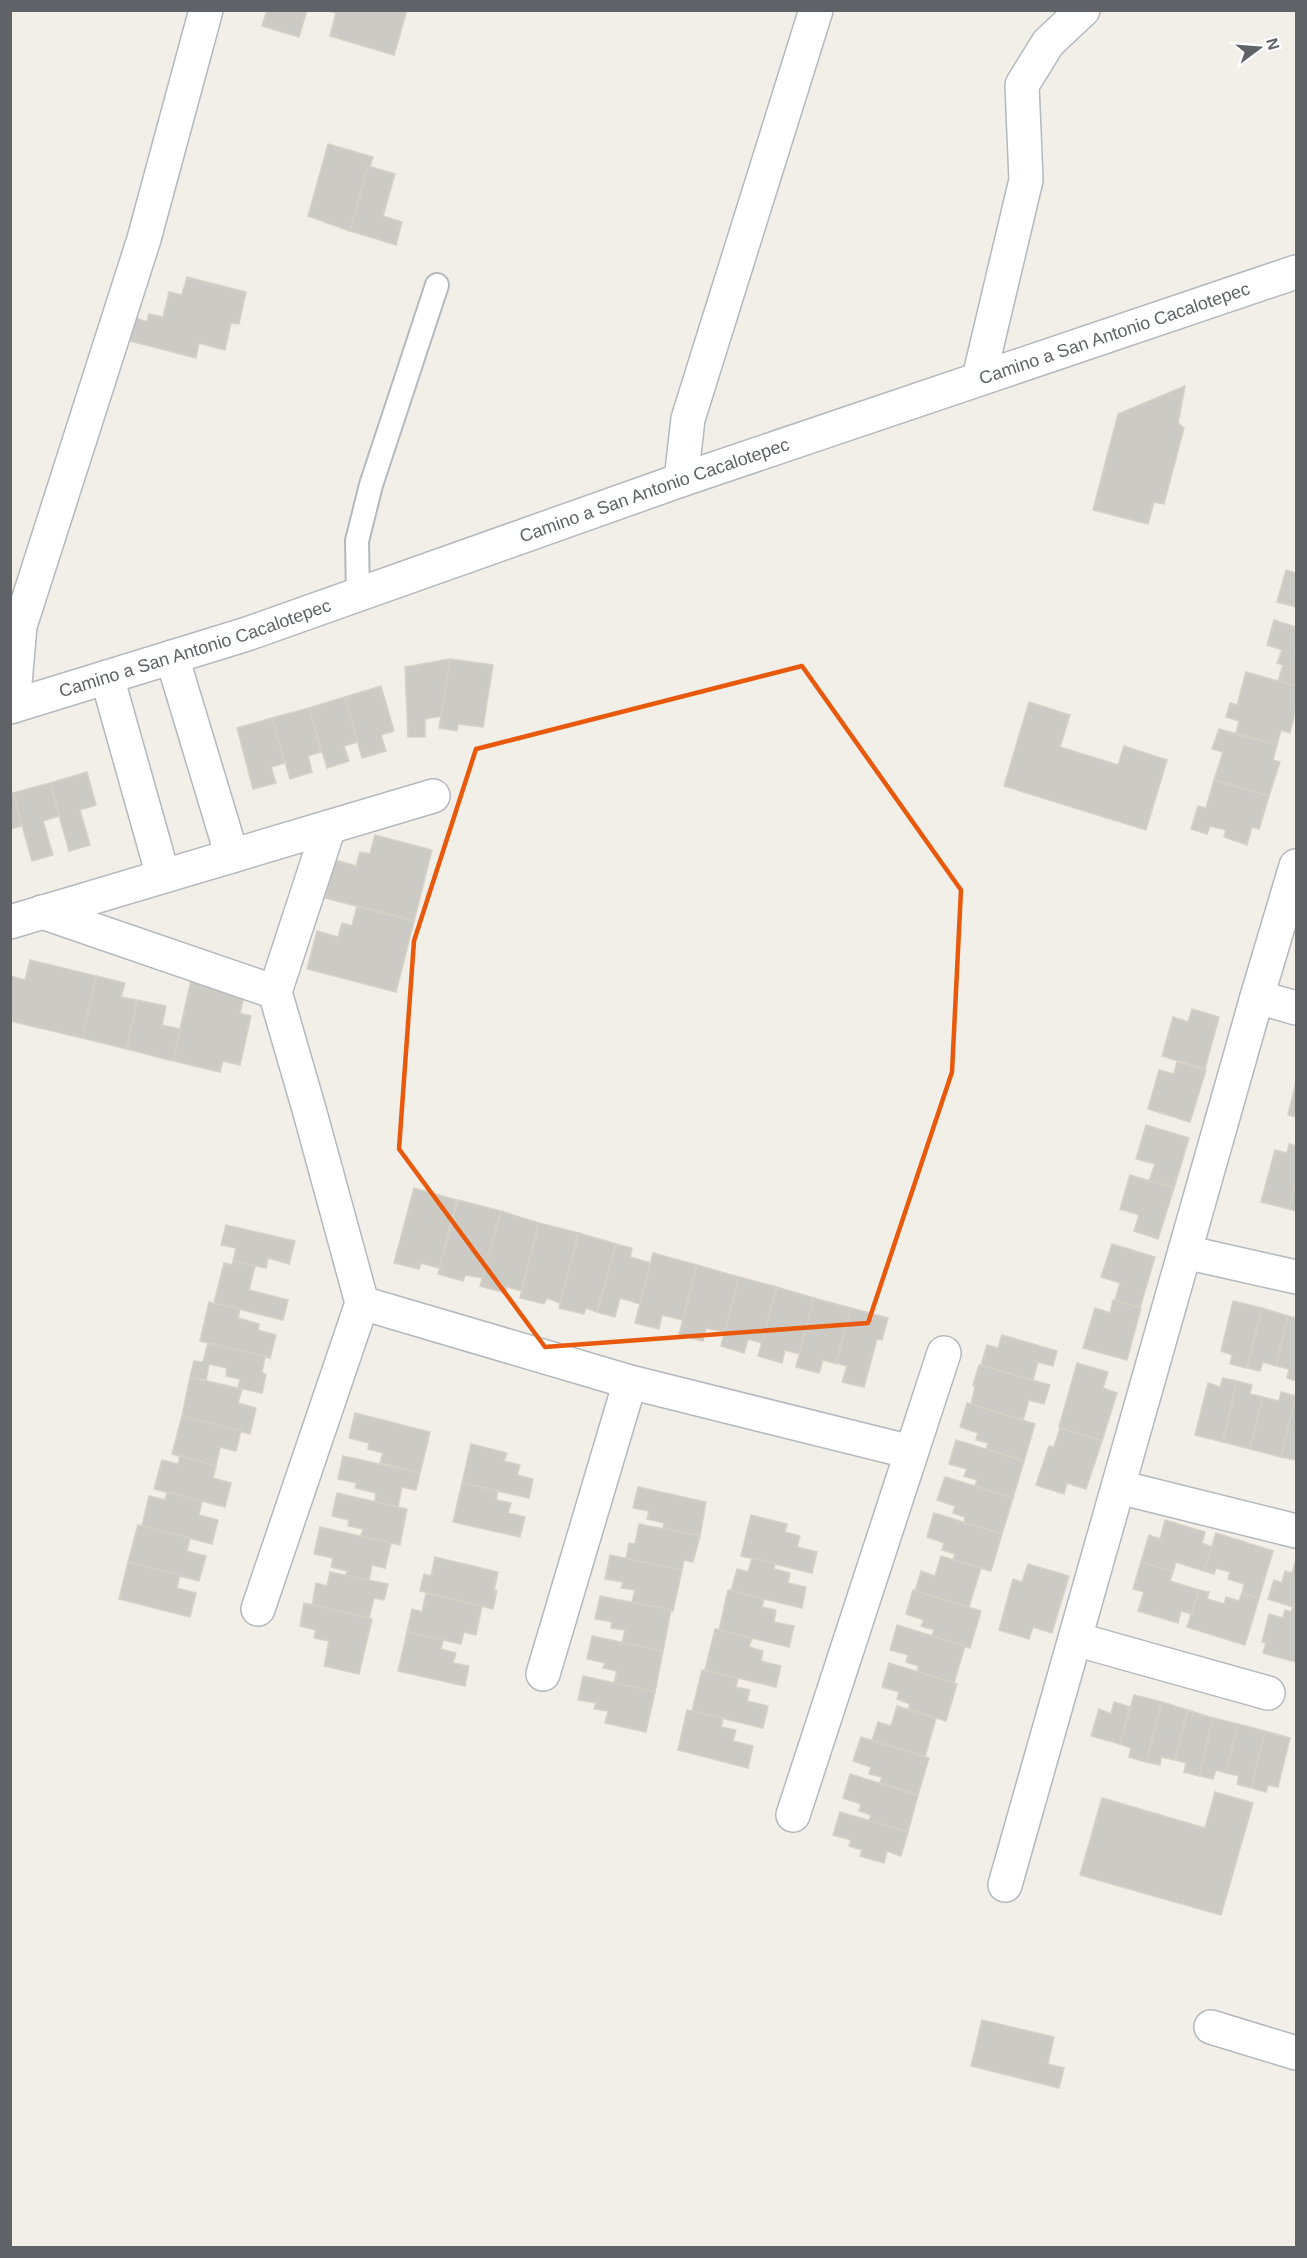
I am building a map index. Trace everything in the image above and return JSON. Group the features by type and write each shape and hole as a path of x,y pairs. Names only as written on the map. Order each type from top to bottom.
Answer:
{"street":[{"path":"12,706 20,626 144,239 206,10"},
{"path":"681,480 688,419 816,10"},
{"path":"979,378 1026,180 1022,85 1047,43 1083,10"},
{"name":"Camino a San Antonio Cacalotepec","path":"12,706 247,634 681,480 1296,272"},
{"path":"172,657 232,856"},
{"path":"107,677 163,876"},
{"path":"10,922 433,796"},
{"path":"258,1609 362,1303 275,992 329,827"},
{"path":"1005,1885 1296,866"},
{"path":"42,912 275,992"},
{"path":"1257,997 1296,1008"},
{"path":"1185,1252 1296,1278"},
{"path":"362,1303 630,1382 911,1452"},
{"path":"793,1815 944,1353"},
{"path":"543,1674 630,1382"},
{"path":"1119,1488 1296,1531"},
{"path":"1075,1639 1268,1693"},
{"path":"1211,2028 1296,2053"}],"lane":[{"path":"358,595 357,541 371,485 437,285"}],"highlighted area":[{"path":"802,666 961,890 952,1072 868,1323 545,1347 399,1149 414,941 476,749"}],"building":[{"path":"267,10 307,10 299,37 262,26"},
{"path":"325,10 407,10 394,55 330,36 336,13"},
{"path":"328,144 373,157 350,231 308,216"},
{"path":"368,166 395,174 383,216 402,222 396,245 350,231"},
{"path":"187,277 246,292 239,324 231,323 225,350 199,343 196,358 130,341 136,318 147,322 149,314 163,317 169,292 182,295"},
{"path":"1185,386 1178,423 1184,428 1164,504 1154,502 1148,524 1093,510 1118,414"},
{"path":"1286,570 1296,573 1296,607 1277,602"},
{"path":"1274,620 1296,627 1295,686 1278,681 1283,665 1277,663 1282,650 1267,645"},
{"path":"450,659 493,665 483,727 458,724 457,731 439,728"},
{"path":"450,659 441,716 425,719 425,737 408,737 405,667"},
{"path":"1246,672 1296,686 1296,708 1290,733 1281,730 1277,745 1236,734 1239,721 1226,717 1230,703 1237,705"},
{"path":"381,686 394,731 381,735 386,751 362,758 345,697"},
{"path":"345,697 358,742 344,746 349,761 327,768 309,708"},
{"path":"1029,702 1070,715 1060,747 1118,765 1124,746 1167,760 1146,830 1004,786"},
{"path":"309,708 321,752 308,756 312,772 290,779 272,718"},
{"path":"272,718 285,763 271,767 276,783 253,789 237,728"},
{"path":"1219,729 1277,745 1273,760 1280,762 1269,796 1214,780 1223,752 1212,749"},
{"path":"87,772 96,805 80,810 90,845 69,851 50,783"},
{"path":"1214,780 1269,796 1259,829 1252,827 1247,845 1224,837 1226,830 1210,826 1207,834 1191,829 1198,806 1206,808"},
{"path":"50,783 59,816 43,821 53,855 32,861 13,793"},
{"path":"13,793 22,826 10,829 10,794"},
{"path":"375,835 432,850 414,921 325,898 335,860 356,866 360,852 370,854"},
{"path":"357,906 414,921 396,992 307,969 317,931 338,937 342,923 352,926"},
{"path":"30,960 96,976 82,1038 10,1021 10,976 25,980"},
{"path":"96,976 125,983 121,997 137,1000 127,1049 82,1038"},
{"path":"191,980 245,993 240,1013 251,1016 240,1065 223,1061 220,1072 173,1061"},
{"path":"137,1000 166,1006 162,1025 180,1029 173,1061 127,1049"},
{"path":"1192,1009 1219,1017 1205,1069 1162,1056 1173,1017 1188,1022"},
{"path":"1177,1062 1206,1070 1190,1122 1148,1109 1159,1070 1174,1074"},
{"path":"1296,1082 1296,1117 1288,1115"},
{"path":"1146,1125 1189,1138 1174,1188 1149,1181 1155,1164 1136,1159"},
{"path":"1289,1144 1296,1146 1296,1179 1289,1209 1261,1202 1275,1150 1287,1153"},
{"path":"1130,1175 1174,1188 1158,1239 1134,1231 1139,1215 1120,1209"},
{"path":"1296,1179 1296,1211 1289,1209"},
{"path":"414,1188 457,1200 439,1268 421,1263 419,1269 394,1263"},
{"path":"458,1200 501,1211 483,1278 465,1275 463,1281 438,1274"},
{"path":"501,1211 539,1223 521,1291 507,1287 506,1293 480,1286"},
{"path":"539,1223 579,1233 560,1303 547,1298 544,1304 520,1298"},
{"path":"226,1225 295,1241 289,1264 268,1258 266,1268 233,1261 236,1248 221,1245"},
{"path":"579,1233 616,1244 597,1312 586,1308 584,1314 559,1308"},
{"path":"616,1244 632,1248 630,1257 651,1263 640,1304 620,1298 615,1317 597,1312"},
{"path":"1112,1244 1155,1257 1140,1308 1115,1300 1120,1283 1101,1277"},
{"path":"653,1253 697,1265 683,1320 662,1315 659,1329 635,1323"},
{"path":"233,1261 255,1266 249,1290 288,1300 283,1320 214,1303 224,1263 232,1265"},
{"path":"697,1265 739,1277 725,1332 706,1328 703,1341 679,1335"},
{"path":"739,1277 777,1287 762,1343 748,1339 744,1353 721,1346"},
{"path":"777,1287 814,1298 799,1354 785,1350 782,1363 758,1356"},
{"path":"814,1298 851,1308 837,1364 823,1360 819,1373 796,1367"},
{"path":"1113,1300 1141,1308 1127,1360 1083,1348 1095,1308 1110,1313"},
{"path":"1233,1301 1262,1308 1247,1368 1230,1364 1232,1355 1221,1351"},
{"path":"209,1302 240,1309 238,1318 259,1324 258,1330 276,1335 270,1358 200,1341"},
{"path":"851,1308 888,1318 882,1340 877,1339 864,1387 842,1382 847,1366 836,1363"},
{"path":"1262,1308 1288,1316 1276,1366 1263,1362 1260,1371 1247,1368"},
{"path":"1288,1316 1296,1318 1296,1381 1287,1378 1289,1369 1276,1366"},
{"path":"1002,1335 1057,1351 1053,1366 1038,1362 1033,1380 981,1365 987,1345 998,1348"},
{"path":"208,1343 265,1356 262,1372 266,1375 262,1393 238,1388 240,1379 226,1376 227,1368 209,1364 206,1380 190,1377 194,1361 203,1362"},
{"path":"1077,1363 1108,1372 1103,1388 1117,1393 1102,1441 1059,1427"},
{"path":"979,1365 1050,1385 1044,1404 1029,1400 1023,1420 971,1404 975,1387 973,1385"},
{"path":"190,1377 242,1389 238,1403 256,1408 250,1434 182,1416"},
{"path":"1223,1378 1237,1381 1223,1442 1195,1435 1208,1383 1220,1387"},
{"path":"1237,1381 1252,1385 1250,1394 1263,1397 1250,1449 1223,1442"},
{"path":"1281,1392 1296,1396 1281,1457 1250,1449 1263,1397 1279,1401"},
{"path":"1296,1396 1296,1460 1281,1457"},
{"path":"967,1403 1035,1424 1024,1461 986,1449 988,1443 976,1440 978,1433 960,1427"},
{"path":"355,1413 430,1432 420,1473 380,1463 383,1453 368,1449 369,1443 349,1438"},
{"path":"182,1416 241,1431 236,1451 220,1447 216,1466 172,1454"},
{"path":"1060,1428 1102,1441 1086,1489 1067,1483 1064,1494 1036,1485 1049,1446 1054,1447"},
{"path":"956,1440 1024,1461 1013,1498 975,1486 977,1480 964,1476 967,1469 949,1464"},
{"path":"471,1444 507,1453 504,1461 520,1465 517,1475 533,1479 529,1498 462,1483"},
{"path":"180,1456 216,1466 213,1478 231,1483 225,1507 154,1489 162,1460 178,1464"},
{"path":"343,1456 420,1473 416,1490 402,1487 398,1507 375,1501 376,1493 355,1488 357,1483 338,1479"},
{"path":"945,1477 1013,1498 1002,1534 964,1523 965,1517 953,1513 955,1506 937,1500"},
{"path":"462,1483 498,1491 496,1500 511,1503 508,1513 525,1517 520,1537 453,1522"},
{"path":"638,1487 706,1502 700,1536 663,1528 664,1523 647,1519 649,1511 633,1508"},
{"path":"167,1492 202,1501 199,1515 218,1520 212,1544 142,1526 149,1496 165,1500"},
{"path":"337,1493 407,1509 400,1545 361,1536 363,1529 348,1526 349,1520 332,1516"},
{"path":"934,1513 1002,1534 991,1571 953,1560 955,1554 942,1550 944,1543 927,1537"},
{"path":"751,1515 787,1524 785,1532 800,1536 797,1547 817,1552 812,1573 741,1556"},
{"path":"1165,1520 1205,1532 1202,1543 1212,1547 1204,1571 1176,1562 1173,1572 1141,1562 1149,1535 1160,1539"},
{"path":"639,1524 700,1536 693,1562 684,1560 682,1570 626,1560 629,1543 635,1544"},
{"path":"138,1525 190,1538 187,1551 206,1556 199,1581 128,1562"},
{"path":"320,1527 391,1543 385,1568 372,1565 369,1581 346,1576 347,1571 331,1567 333,1558 314,1554"},
{"path":"1216,1533 1273,1551 1259,1598 1242,1593 1244,1584 1228,1579 1230,1572 1216,1568 1214,1574 1204,1571"},
{"path":"610,1555 682,1570 673,1611 632,1602 635,1590 621,1588 623,1582 605,1579"},
{"path":"941,1556 981,1568 969,1607 915,1591 921,1571 935,1576"},
{"path":"435,1557 498,1572 493,1609 420,1591 424,1574 431,1576"},
{"path":"752,1558 775,1563 774,1569 790,1573 788,1583 806,1587 802,1608 731,1591 737,1569 748,1572"},
{"path":"1296,1559 1296,1608 1268,1599 1274,1580 1282,1583 1285,1571 1292,1573"},
{"path":"128,1562 180,1575 177,1588 196,1593 190,1617 119,1599"},
{"path":"1141,1562 1173,1572 1170,1581 1199,1590 1191,1614 1181,1611 1178,1623 1138,1611 1144,1592 1133,1589"},
{"path":"1028,1564 1069,1576 1052,1633 1033,1627 1029,1639 999,1630 1013,1579 1022,1582"},
{"path":"330,1572 388,1584 384,1600 374,1598 369,1618 312,1606 316,1583 327,1586"},
{"path":"728,1590 764,1599 762,1607 776,1610 774,1622 794,1626 789,1647 719,1630"},
{"path":"913,1590 981,1611 970,1648 932,1636 934,1630 921,1626 924,1620 906,1614"},
{"path":"1199,1590 1209,1592 1207,1599 1224,1604 1226,1597 1239,1601 1242,1593 1259,1598 1245,1645 1187,1627"},
{"path":"426,1593 482,1606 476,1635 464,1632 461,1644 407,1632 412,1609 422,1612"},
{"path":"600,1596 671,1610 663,1651 622,1643 625,1630 611,1628 612,1622 595,1619"},
{"path":"304,1603 372,1619 359,1674 324,1666 329,1641 314,1638 316,1630 300,1626"},
{"path":"1293,1607 1296,1608 1296,1662 1263,1653 1266,1643 1262,1642 1269,1614 1283,1618 1285,1610 1291,1612"},
{"path":"897,1625 965,1646 954,1683 917,1672 918,1666 906,1662 908,1655 890,1650"},
{"path":"715,1629 752,1638 749,1647 763,1651 761,1661 781,1666 776,1687 705,1670"},
{"path":"407,1632 443,1640 441,1649 456,1653 453,1663 469,1666 465,1686 398,1671"},
{"path":"592,1636 663,1651 655,1692 614,1683 617,1671 603,1668 605,1663 587,1659"},
{"path":"889,1663 957,1684 946,1721 908,1709 910,1704 897,1699 899,1692 882,1687"},
{"path":"702,1670 738,1678 736,1687 750,1690 747,1701 768,1706 763,1728 692,1711"},
{"path":"583,1676 655,1692 646,1732 605,1723 608,1711 594,1709 596,1703 578,1700"},
{"path":"1134,1695 1162,1702 1146,1762 1129,1757 1131,1748 1120,1744"},
{"path":"1114,1702 1130,1707 1120,1744 1091,1736 1099,1709 1111,1714"},
{"path":"1162,1702 1188,1710 1175,1760 1161,1757 1160,1765 1146,1762"},
{"path":"897,1706 936,1718 925,1757 872,1741 878,1722 891,1726"},
{"path":"687,1710 723,1718 721,1727 736,1730 733,1741 753,1746 748,1768 678,1750"},
{"path":"1188,1710 1213,1718 1199,1776 1184,1772 1186,1763 1175,1760"},
{"path":"1213,1718 1238,1724 1226,1773 1216,1770 1213,1779 1199,1776"},
{"path":"1238,1724 1265,1731 1251,1788 1237,1784 1239,1776 1226,1773"},
{"path":"1265,1731 1290,1738 1278,1787 1268,1785 1266,1792 1251,1788"},
{"path":"861,1737 929,1758 918,1795 880,1783 882,1777 869,1774 871,1767 853,1761"},
{"path":"850,1774 918,1795 908,1832 869,1821 871,1815 859,1811 861,1804 843,1798"},
{"path":"1215,1792 1253,1803 1221,1915 1080,1875 1102,1798 1205,1828"},
{"path":"840,1812 908,1832 901,1856 887,1851 884,1863 860,1856 862,1850 849,1846 851,1840 833,1835"},
{"path":"982,2020 1054,2037 1048,2064 1064,2068 1059,2088 971,2066"}]}
